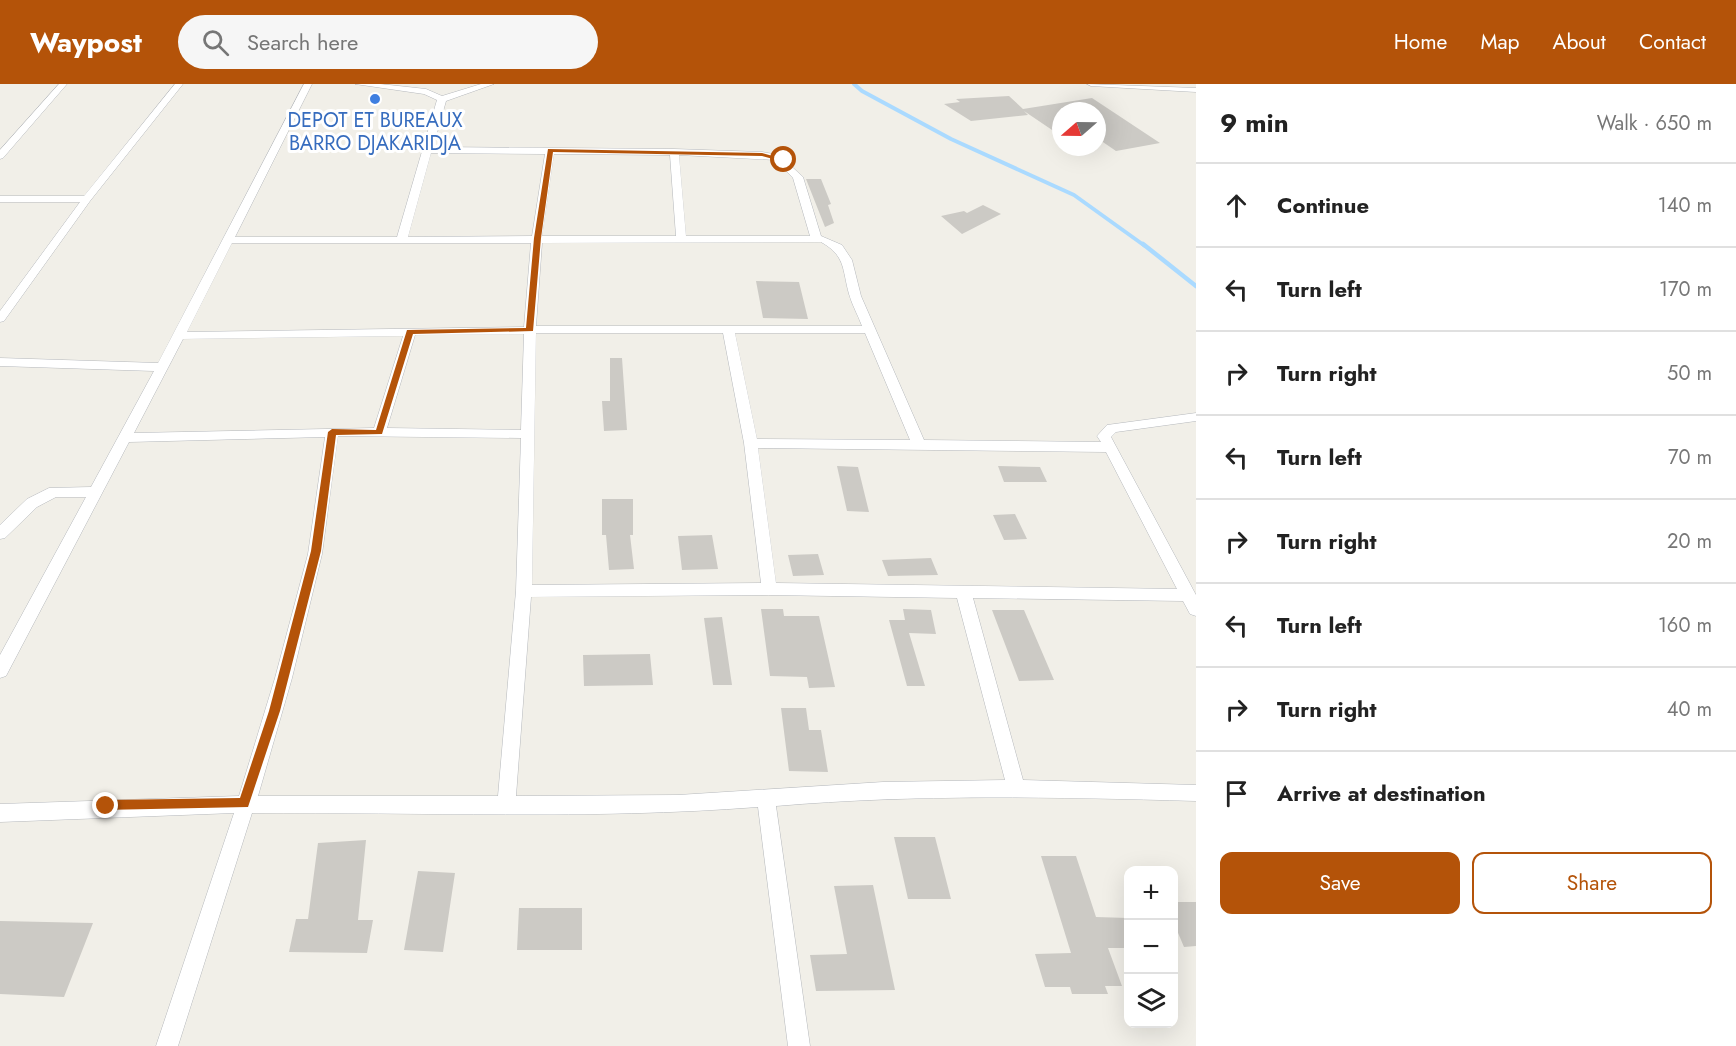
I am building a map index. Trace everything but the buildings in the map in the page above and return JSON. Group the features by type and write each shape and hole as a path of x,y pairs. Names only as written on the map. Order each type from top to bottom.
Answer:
{"street":[{"path":"0,156 63,84"},
{"path":"0,319 87,199 179,84"},
{"path":"0,671 179,336 308,84"},
{"path":"359,84 426,92 442,99 490,84"},
{"path":"1090,84 1196,90"},
{"path":"402,239 442,99"},
{"path":"429,150 674,152 762,155 784,160 798,177 816,238"},
{"path":"506,806 524,591 530,330 537,238 550,151"},
{"path":"674,152 681,238"},
{"path":"0,199 87,199"},
{"path":"228,240 816,238 830,242 842,251 855,296 919,445"},
{"path":"728,328 752,443 770,589"},
{"path":"179,336 410,331 869,329"},
{"path":"379,432 410,331"},
{"path":"0,362 161,367"},
{"path":"1196,417 1112,428 1104,436 1196,610"},
{"path":"124,438 332,432 526,434"},
{"path":"167,1046 274,711 314,561 332,432"},
{"path":"752,443 1108,447"},
{"path":"0,534 32,503 54,492 96,492"},
{"path":"524,591 770,589 1188,594"},
{"path":"963,591 1017,788"},
{"path":"0,813 106,806 244,803 506,806 675,804 885,790 1017,788 1196,793"},
{"path":"766,798 799,1046"}],"waterway":[{"path":"854,84 862,91 951,139 1074,195 1145,246"},
{"path":"1143,244 1196,286"}],"place":[{"name":"DEPOT ET BUREAUX BARRO DJAKARIDJA","path":"375,99"}],"route":[{"path":"106,806 244,803 274,711 316,551 323,485 332,432 379,432 410,331 530,330 537,238 550,151 762,155 784,160"}]}
